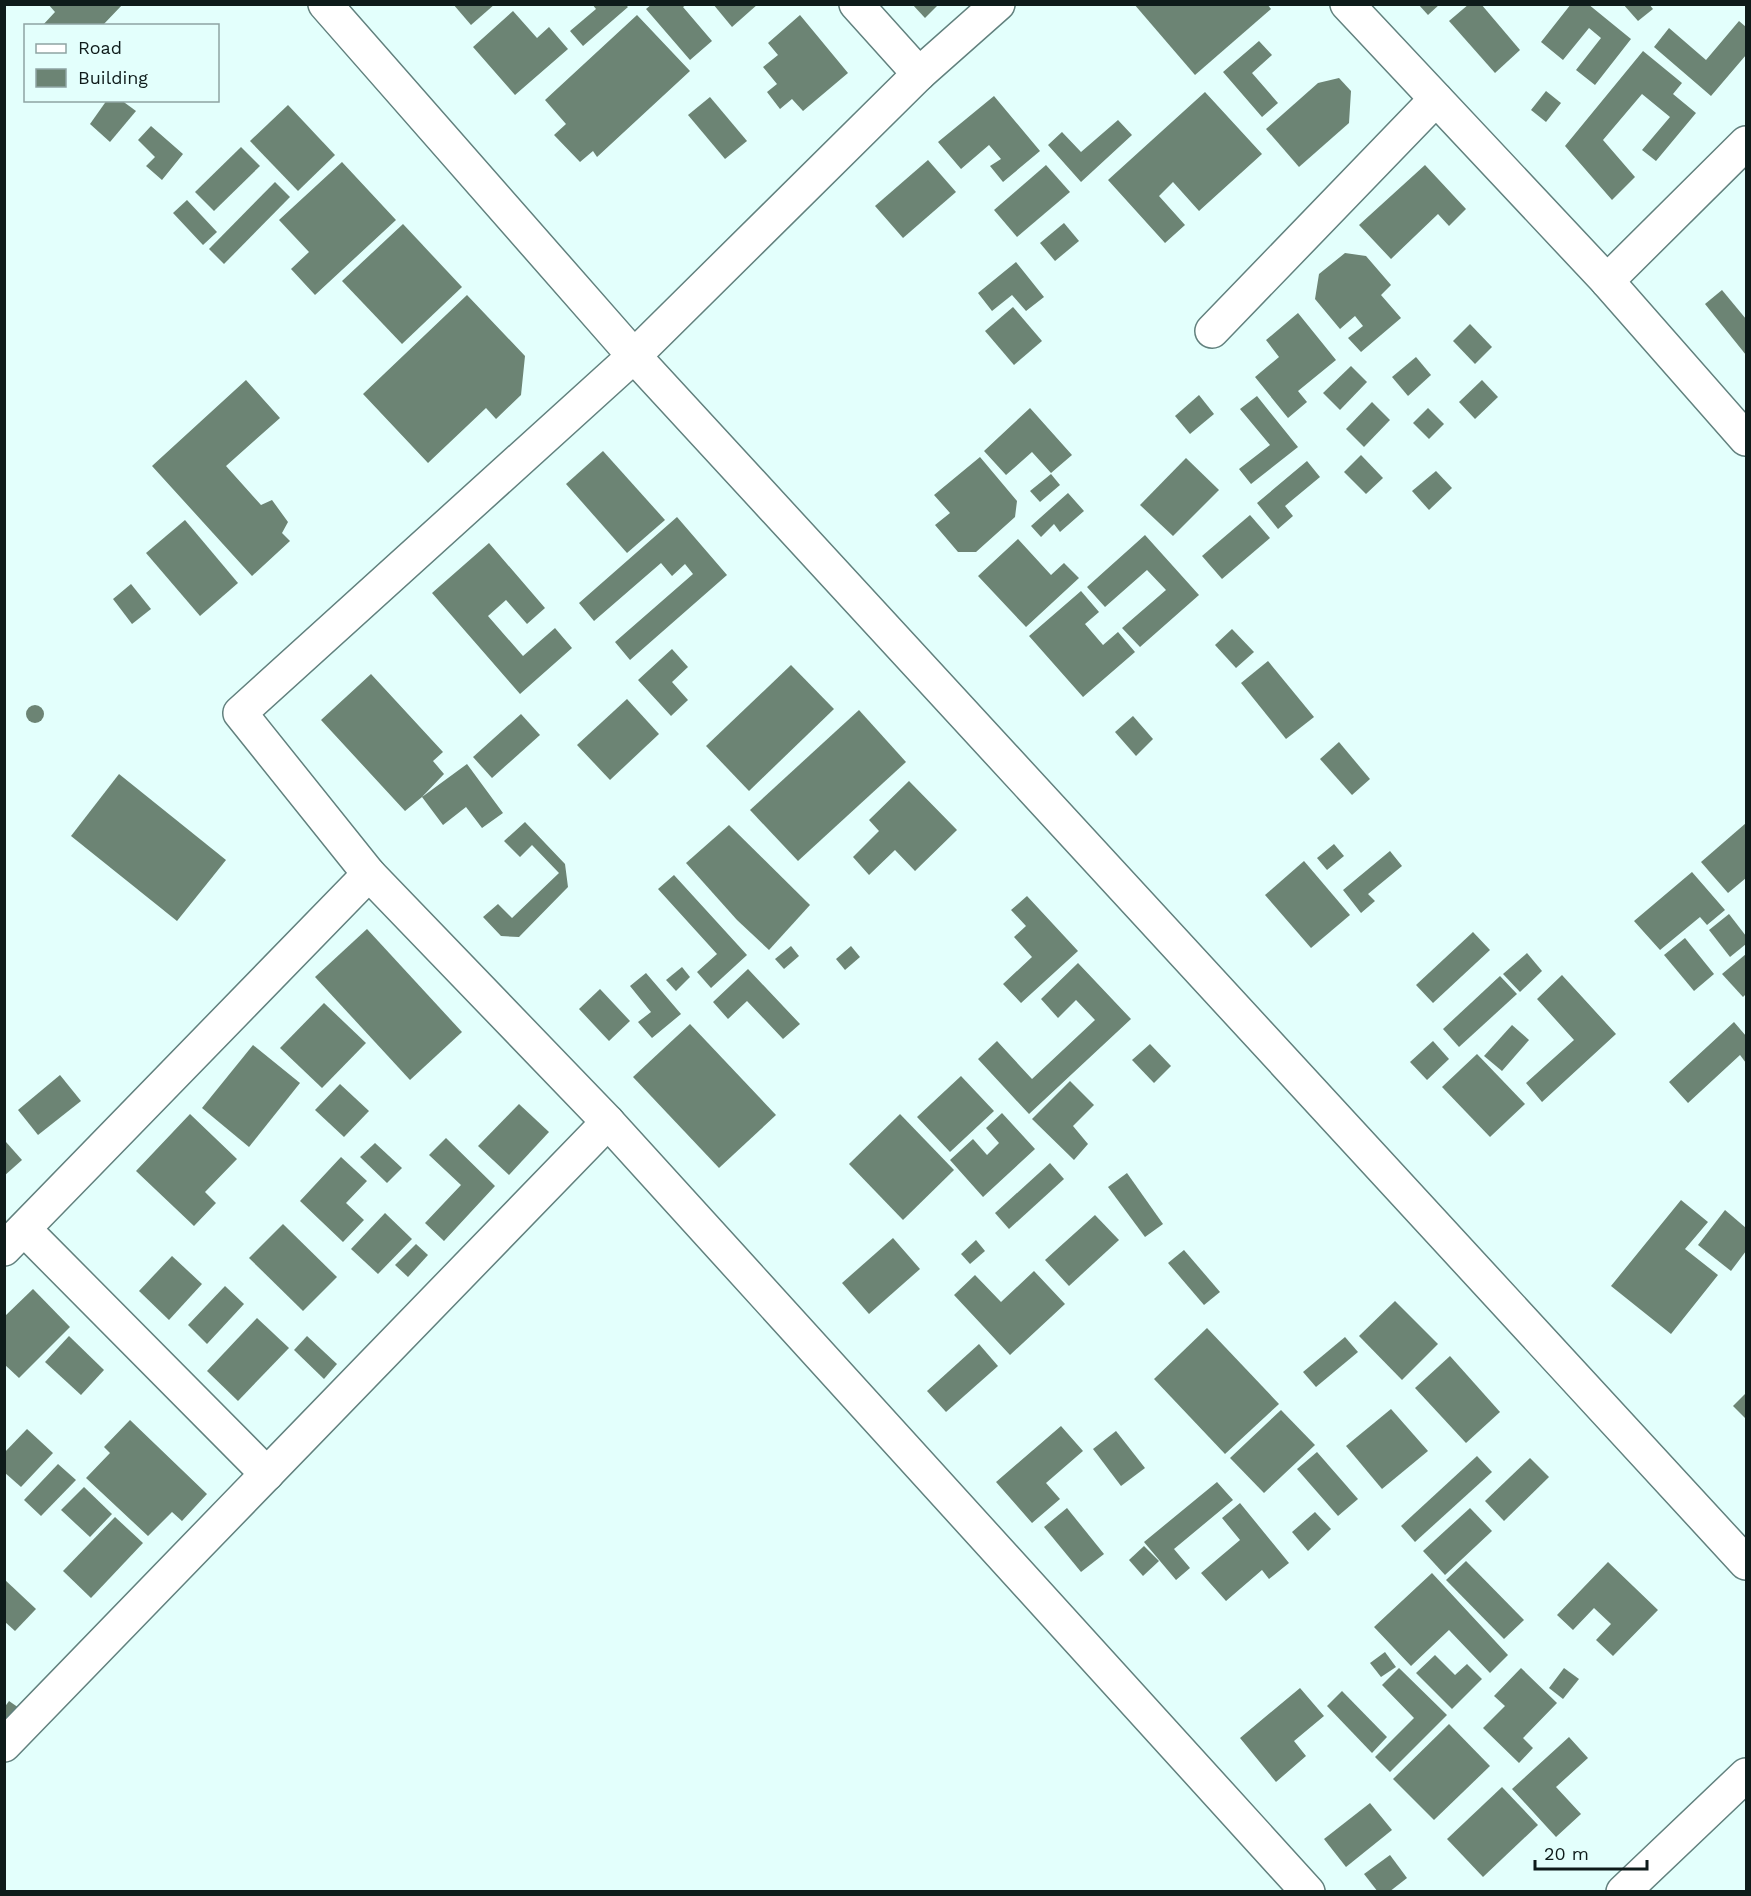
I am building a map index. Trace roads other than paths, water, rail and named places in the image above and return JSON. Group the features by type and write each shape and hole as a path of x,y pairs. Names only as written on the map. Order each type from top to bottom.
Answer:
{"street":[{"path":"325,4 634,356 1746,1563"},
{"path":"856,4 919,74"},
{"path":"998,4 919,74 634,356 240,713 369,874 608,1122 1308,1892"},
{"path":"1347,4 1606,281 1746,439"},
{"path":"1212,331 1436,99"},
{"path":"1606,281 1746,143"},
{"path":"267,1474 14,1239 369,874"},
{"path":"4,1745 608,1122"},
{"path":"1623,1892 1746,1775"}]}
